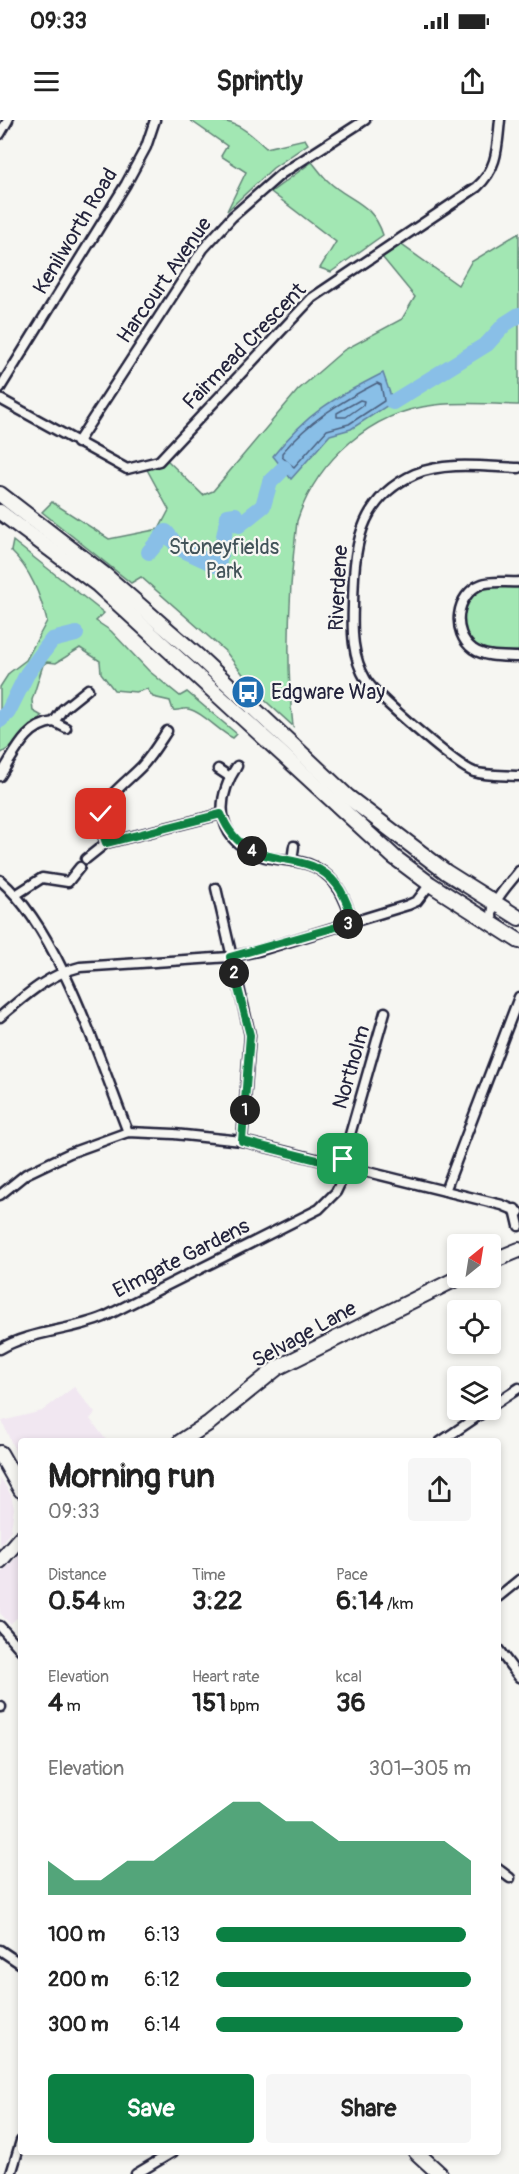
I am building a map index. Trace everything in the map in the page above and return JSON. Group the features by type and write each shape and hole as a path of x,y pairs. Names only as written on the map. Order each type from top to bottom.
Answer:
{"main road":[{"path":"0,495 105,575 200,658 348,797 446,872 519,918"},
{"path":"0,512 98,585 338,808 430,884 519,941"},
{"path":"501,1257 519,1250"},
{"name":"Selvage Lane","path":"186,1438 209,1423 277,1368 447,1283"},
{"path":"0,1452 18,1485"},
{"path":"0,1561 18,1540"},
{"path":"419,2155 440,2174"}],"street":[{"path":"0,134 8,120"},
{"name":"Kenilworth Road","path":"0,388 126,184 146,147 155,120"},
{"name":"Harcourt Avenue","path":"77,443 203,249 232,217 281,174 365,120"},
{"name":"Fairmead Crescent","path":"0,399 127,469 159,461 312,298 378,251 477,188 489,177 496,160 500,120"},
{"name":"Riverdene","path":"519,468 432,469 389,489 368,515 356,545 352,636 355,652 366,680 386,702 472,771 519,776"},
{"path":"519,582 484,583 476,587 467,595 458,615 462,634 475,651 486,655 519,657"},
{"path":"54,722 63,709 88,689"},
{"path":"0,776 28,733 40,724 54,722 66,728"},
{"path":"106,843 100,826 103,809 119,785 143,765 167,731"},
{"path":"237,766 223,793 221,814 228,831 239,843 260,855 314,866 331,878 342,893 354,922"},
{"path":"218,769 230,777"},
{"path":"86,859 106,843 221,814"},
{"path":"292,861 294,846"},
{"path":"17,894 42,878 68,882 80,867"},
{"path":"496,927 491,914 496,903 519,871"},
{"path":"0,880 17,894 64,971 128,1132"},
{"path":"0,1017 39,984 64,971 80,967 230,957 354,922 417,901 430,884"},
{"path":"216,888 230,957 250,1035 242,1141"},
{"path":"445,1191 519,997"},
{"name":"Northolm","path":"344,1167 385,1012"},
{"path":"0,1195 26,1174 70,1153 128,1132 174,1134 242,1141 517,1210 519,1226"},
{"name":"Elmgate Gardens","path":"2,1345 95,1321 320,1209 336,1192 344,1167"},
{"path":"501,1400 519,1388"},
{"path":"446,1438 472,1420"},
{"path":"501,1595 519,1580"},
{"path":"0,1626 18,1647"},
{"path":"501,1653 519,1677"},
{"path":"0,1950 18,1962"},
{"path":"11,2174 18,2151"},
{"path":"136,2174 168,2155"}],"shaded area":[{"path":"74,1387 95,1413 90,1419 105,1438 18,1438 18,1458 2,1421 42,1411"},
{"path":"0,1477 11,1495 14,1508 11,1530 0,1546"},
{"path":"18,1556 18,1617 10,1624 0,1613 0,1574"}],"green space":[{"path":"190,120 224,121 240,127 266,148 305,139 308,144 273,168 227,211 246,172 221,156 227,146"},
{"path":"312,162 335,187 373,215 383,235 331,272 320,268 336,242 271,192"},
{"name":"Stoneyfields Park","path":"519,233 519,405 466,403 435,405 412,409 389,418 368,429 333,459 318,478 306,499 297,521 290,598 289,674 293,726 258,694 226,652 141,577 131,583 42,512 52,502 109,539 159,529 169,510 144,464 164,457 203,495 213,491 298,390 344,350 402,319 415,297 378,252 396,241 458,285 471,262"},
{"path":"13,541 104,613 96,621 111,631 149,671 180,696 187,692 237,734 233,738 194,711 173,710 170,701 153,697 147,689 136,692 114,690 101,673 100,661 80,648 56,663 47,662 43,665 32,700 33,711 42,716 33,727 28,729 19,742 0,754 0,687 9,673 26,660 47,621 34,583 24,566 11,551"},
{"path":"488,585 519,587 519,651 497,652 482,649 472,642 465,631 462,618 468,599 472,594"}],"water":[{"path":"383,373 393,402 351,429 330,435 291,479 273,456 286,441 323,407"}],"waterway":[{"path":"393,402 487,344 505,324 519,315"},
{"path":"149,552 166,532 179,548 218,566 228,516 235,515 239,525 263,506 270,482 284,468"},
{"path":"0,720 8,712 27,674 52,640 76,634"}],"place":[{"name":"Edgware Way","path":"248,692"}],"route":[{"path":"101,814 100,826 106,843 221,814 228,831 239,843 268,858 314,866 336,884 354,922 258,951 230,957 250,1035 242,1141 341,1166 343,1159"}]}
